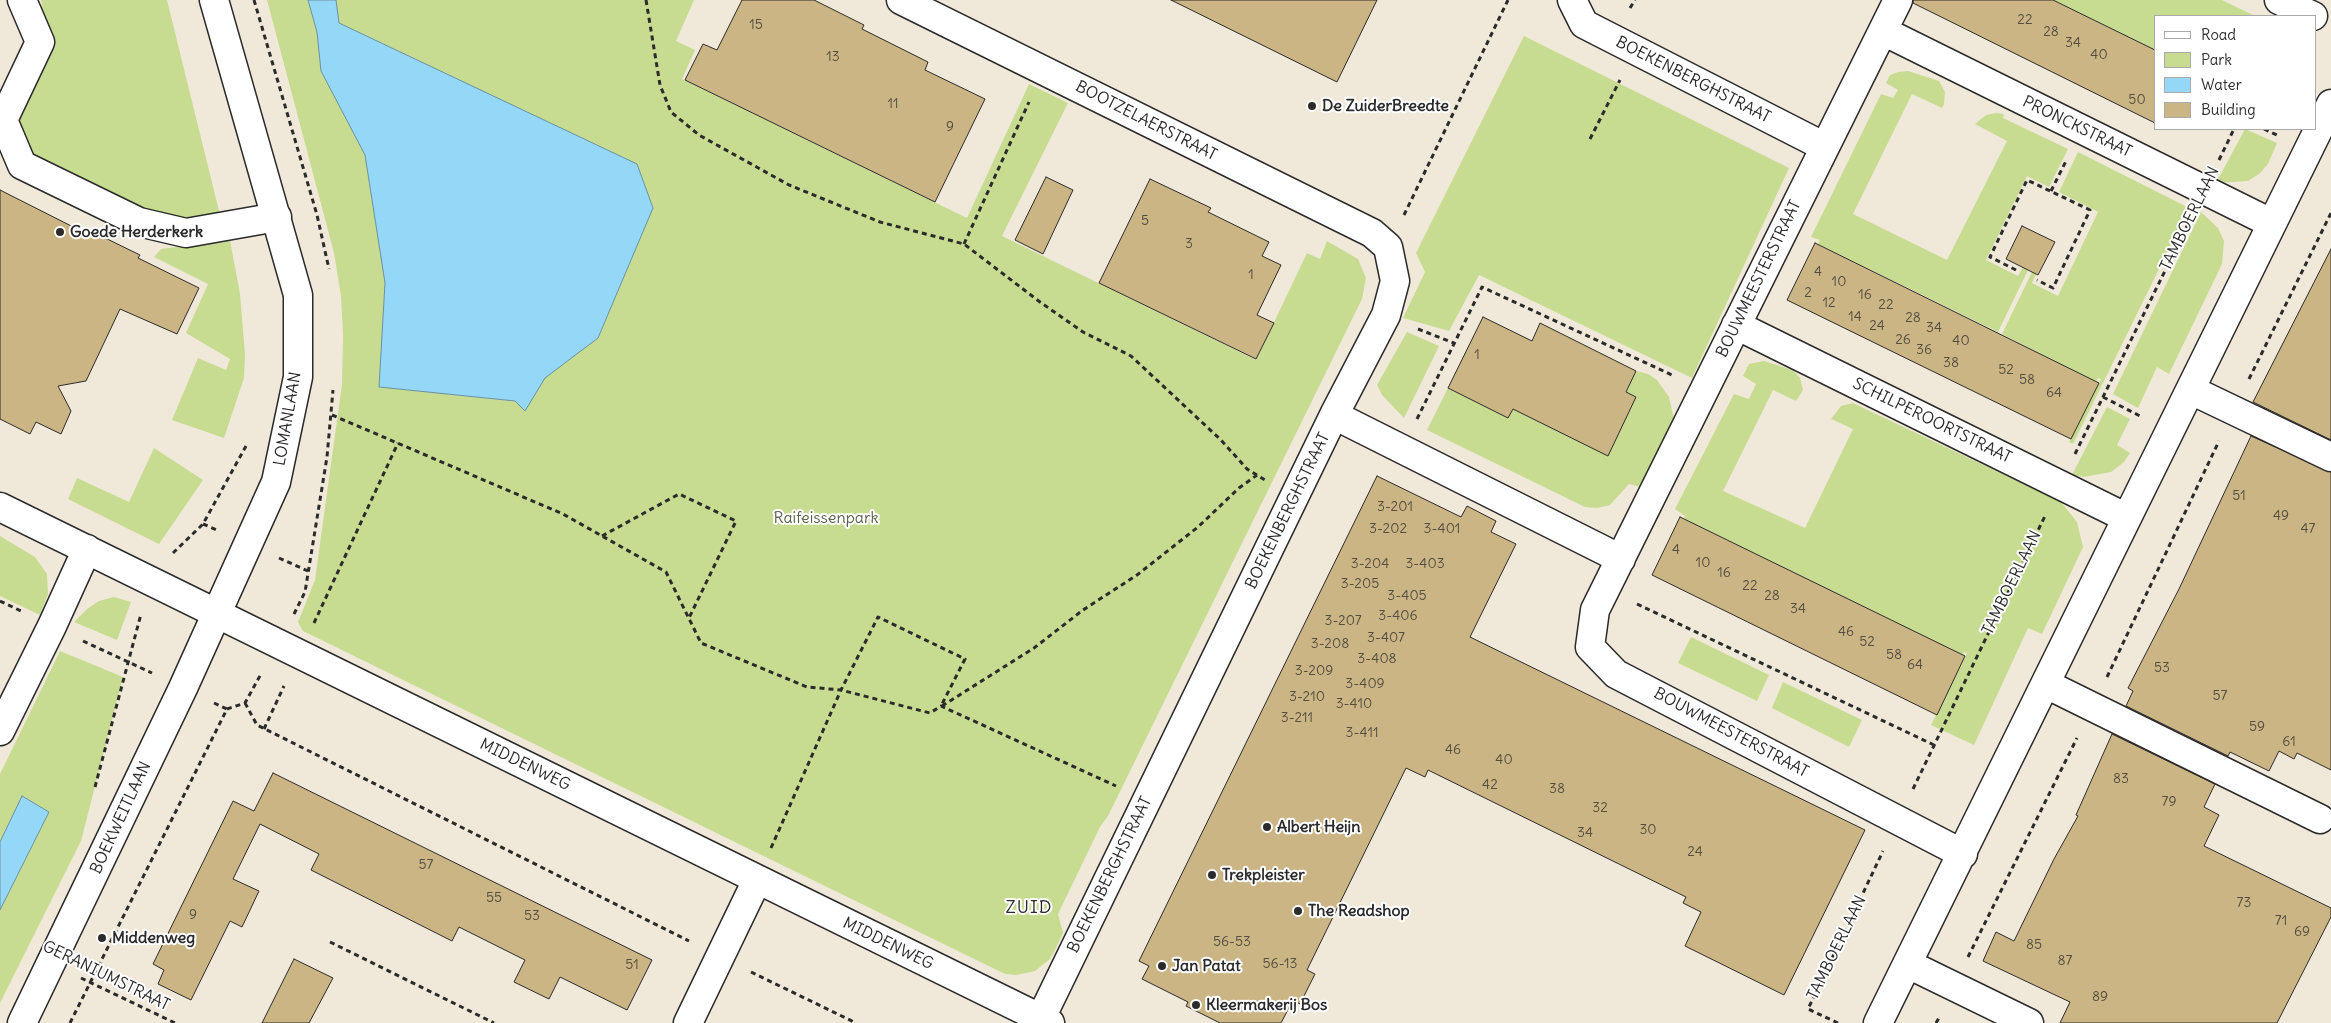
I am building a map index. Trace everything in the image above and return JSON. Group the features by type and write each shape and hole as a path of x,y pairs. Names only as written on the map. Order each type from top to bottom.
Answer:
{"street":[{"path":"22,0 40,42 2,120 22,165 139,222 186,233 277,217"},
{"name":"LOMANLAAN","path":"214,0 298,295 298,377 276,482 218,612"},
{"name":"BOOTZELAERSTRAAT","path":"901,0 1372,233 1388,247"},
{"name":"BOEKENBERGHSTRAAT","path":"1572,0 1584,24 1825,147"},
{"name":"BOUWMEESTERSTRAAT","path":"1898,0 1595,610 1590,647 1616,674 1963,854"},
{"path":"2279,0 2310,15"},
{"path":"2316,18 2331,25"},
{"name":"PRONCKSTRAAT","path":"1883,31 2271,223"},
{"path":"1878,1023 1963,854 2331,104"},
{"name":"BOEKENBERGHSTRAAT","path":"1045,1021 1147,800 1334,415 1386,316 1395,281 1388,247"},
{"name":"SCHILPEROORTSTRAAT","path":"1736,325 2127,518"},
{"path":"2191,390 2331,456"},
{"path":"1334,415 1621,559"},
{"name":"MIDDENWEG","path":"0,507 218,612 1045,1021"},
{"path":"0,731 52,626 87,549"},
{"name":"BOEKWEITLAAN","path":"22,1023 52,964 218,612"},
{"path":"2046,684 2320,819"},
{"path":"688,1023 757,880"},
{"path":"1908,964 2029,1023"}],"path":[{"path":"646,0 660,85 671,112 699,135 789,185 871,219 964,244 1083,332 1131,356 1221,440 1247,469 1294,498"},
{"path":"1388,247 1508,0"},
{"path":"1590,139 1634,50"},
{"path":"964,244 1044,70"},
{"name":"TAMBOERLAAN","path":"1838,1023 1808,1008 2234,130"},
{"path":"2016,270 1990,257 2027,180 2090,210 2053,288 2037,280"},
{"path":"1936,1023 2092,707 2331,213"},
{"path":"1402,449 1482,288 1705,390"},
{"path":"332,415 563,514 666,572 701,643 807,687 841,690 930,713 1034,648 1083,610 1137,575 1198,527 1239,488 1257,475"},
{"path":"93,793 142,611 171,555 203,524 241,459 248,441"},
{"path":"264,729 290,648 398,443"},
{"path":"602,536 679,494 736,522 688,618"},
{"path":"1606,589 1934,745"},
{"path":"757,880 841,690 878,617 965,659 941,706"},
{"path":"52,626 127,662"},
{"path":"70,1023 227,709 245,703 290,648"},
{"path":"245,703 257,725 264,729 856,1023"},
{"path":"941,706 1147,800"},
{"path":"330,942 494,1023"},
{"name":"GERANIUMSTRAAT","path":"52,964 175,1023"}],"green space":[{"path":"41,0 167,0 221,219 180,225 42,165 27,145 17,122 44,24"},
{"name":"Raifeissenpark","path":"267,0 694,0 676,41 695,50 682,79 967,218 1029,84 1068,103 1002,236 1256,360 1307,253 1320,259 1327,241 1358,259 1366,278 1362,299 1058,914 1063,933 1050,959 1035,971 1016,975 1005,974 303,631 298,622 315,580 342,384 343,335 341,296 334,253"},
{"path":"2053,0 2222,0 2253,15 2154,15 2154,50"},
{"path":"1524,36 1789,168 1692,378 1479,275 1449,331 1403,318 1425,272 1416,253"},
{"path":"1908,71 1939,81 1945,92 1944,104 1942,108 1912,94 1853,214 1947,260 2007,141 1975,124 1986,115 2004,114 2003,118 2068,149 2049,187 2027,176 1986,260 2018,276 2023,267 2028,270 1998,332 1818,244 1820,240 1811,237 1881,94 1893,98 1898,90 1886,83 1890,75"},
{"path":"2244,130 2277,143 2268,164 2259,174 2248,181 2216,183"},
{"path":"2078,152 2189,208 2073,444 2069,442 2101,379 2098,378 2096,382 2002,334 2032,272 2036,274 2032,283 2058,296 2098,212 2059,192"},
{"path":"2201,212 2218,228 2224,241 2222,264 2169,374 2157,367 2138,408 2113,394"},
{"path":"230,240 240,294 245,354 244,378 224,438 172,420 198,358 226,370 230,359 186,333 208,284 154,257 161,249"},
{"path":"1407,332 1439,346 1404,418 1382,395 1377,385"},
{"path":"1764,361 1793,370 1800,378 1803,390 1796,401 1773,390 1723,491 1805,528 1853,429 1831,419 1841,406 1853,403 2061,502 2077,522 2083,547 2042,634 2028,628 1974,745 1931,725 1967,653 1964,652 1963,655 1684,519 1685,516 1675,509 1734,394 1749,399 1756,384 1743,376 1749,364"},
{"path":"1636,371 1648,374 1657,380 1669,397 1674,419 1640,487 1629,484 1610,505 1597,508 1585,507 1427,430 1448,388 1508,418 1513,409 1608,456 1636,397 1626,392"},
{"path":"2107,407 2130,419 2117,445 2130,453 2124,462 2111,472 2084,477 2072,475"},
{"path":"154,448 203,480 159,544 68,499 77,478 129,502"},
{"path":"0,536 35,557 47,574 48,594 40,615 0,596"},
{"path":"114,597 131,602 117,640 74,622 87,609 99,601"},
{"path":"1691,637 1769,675 1757,701 1678,663"},
{"path":"60,651 123,677 81,841 0,1003 0,910 49,812 22,797 0,842 0,774"},
{"path":"1783,682 1862,720 1849,747 1772,708"}],"water":[{"path":"308,0 336,0 339,23 637,164 653,208 598,338 545,378 525,411 515,401 379,387 385,283 365,155 321,71 317,32"},
{"path":"22,796 49,812 0,910 0,842"}],"building":[{"path":"742,0 814,0 864,25 862,29 928,62 925,70 985,99 935,202 685,80 703,44 717,50"},
{"path":"1171,0 1377,0 1337,82"},
{"path":"1913,0 2053,0 2154,50 2154,123 1913,3"},
{"path":"1046,177 1073,190 1043,254 1015,240"},
{"path":"1150,179 1211,208 1208,212 1269,242 1262,256 1281,265 1257,315 1274,323 1256,359 1099,283"},
{"path":"0,190 93,237 95,233 140,255 138,258 199,288 177,334 120,309 86,381 58,386 71,411 61,434 36,422 30,434 0,419"},
{"path":"2022,226 2055,242 2038,275 2006,259"},
{"path":"1815,243 2099,383 2071,439 1787,300"},
{"path":"2331,249 2331,440 2253,402"},
{"path":"1483,317 1532,341 1540,323 1636,371 1626,392 1636,397 1608,456 1513,409 1508,418 1448,388"},
{"path":"2251,436 2331,472 2331,770 2297,753 2294,759 2279,751 2269,771 2230,752 2228,756 2126,706 2133,691 2128,688 2179,589"},
{"path":"1377,476 1461,517 1467,506 1496,521 1491,532 1516,544 1470,637 1865,830 1784,995 1685,946 1701,912 1683,903 1686,897 1428,770 1425,777 1406,768 1307,970 1315,974 1300,1004 1293,1000 1281,1023 1220,1023 1186,1006 1188,1002 1142,979 1149,966 1139,961"},
{"path":"1680,517 1965,656 1937,715 1652,575"},
{"path":"2112,734 2215,784 2204,807 2219,815 2204,846 2331,908 2331,917 2277,1023 2060,1023 2070,1002 1983,961 1996,932 2014,941 2054,859 2078,816 2076,815"},
{"path":"273,773 652,960 627,1010 560,977 549,999 514,982 525,960 459,927 452,941 311,870 319,854 260,824 233,879 259,891 242,927 230,921 191,1000 158,984 164,970 153,964 233,801 254,811"},
{"path":"294,959 333,978 309,1023 262,1023"}],"place":[{"name":"De ZuiderBreedte","path":"1312,106"},
{"name":"Goede Herderkerk","path":"60,232"},
{"name":"Albert Heijn","path":"1267,827"},
{"name":"Trekpleister","path":"1212,875"},
{"name":"The Readshop","path":"1298,911"},
{"name":"Middenweg","path":"102,938"},
{"name":"Jan Patat","path":"1162,966"},
{"name":"Kleermakerij Bos","path":"1196,1005"}],"district":[{"name":"ZUID","path":"1029,908"}]}
